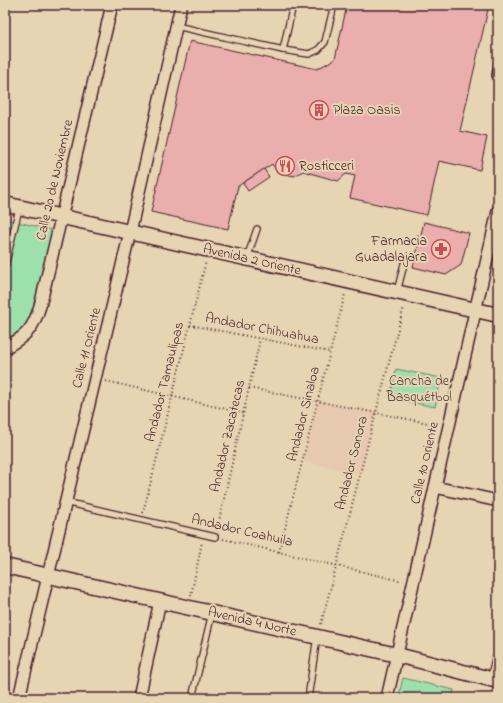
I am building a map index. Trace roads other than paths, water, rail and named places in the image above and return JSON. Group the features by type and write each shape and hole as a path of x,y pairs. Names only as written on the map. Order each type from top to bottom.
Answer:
{"street":[{"name":"Calle 20 de Noviembre","path":"5,348 27,333 33,326 38,316 112,5"},
{"name":"Calle 11 Oriente","path":"19,698 130,232 181,5"},
{"name":"Avenida 2 Oriente","path":"5,204 498,315"},
{"name":"Calle 10 Oriente","path":"387,698 498,211"},
{"path":"435,487 498,501"},
{"name":"Avenida 4 Norte","path":"5,566 397,655 496,681"},
{"path":"138,698 160,601"},
{"path":"496,681 498,660"}],"lane":[{"path":"283,50 293,5"},
{"path":"176,26 283,50 309,54 318,50 325,42 334,5"},
{"path":"495,75 498,60"},
{"path":"5,266 19,208"},
{"path":"247,258 257,229"},
{"path":"402,293 404,264"},
{"name":"Andador Coahuila","path":"65,502 215,537"},
{"path":"192,698 212,613"},
{"path":"308,698 317,637"}],"place":[{"name":"Plaza Oasis","path":"319,110"},
{"name":"Rosticceri","path":"285,166"},
{"name":"Farmacia Guadalajara","path":"441,249"}],"park label":[{"name":"Cancha de Basquétbol","path":"419,390"}]}
